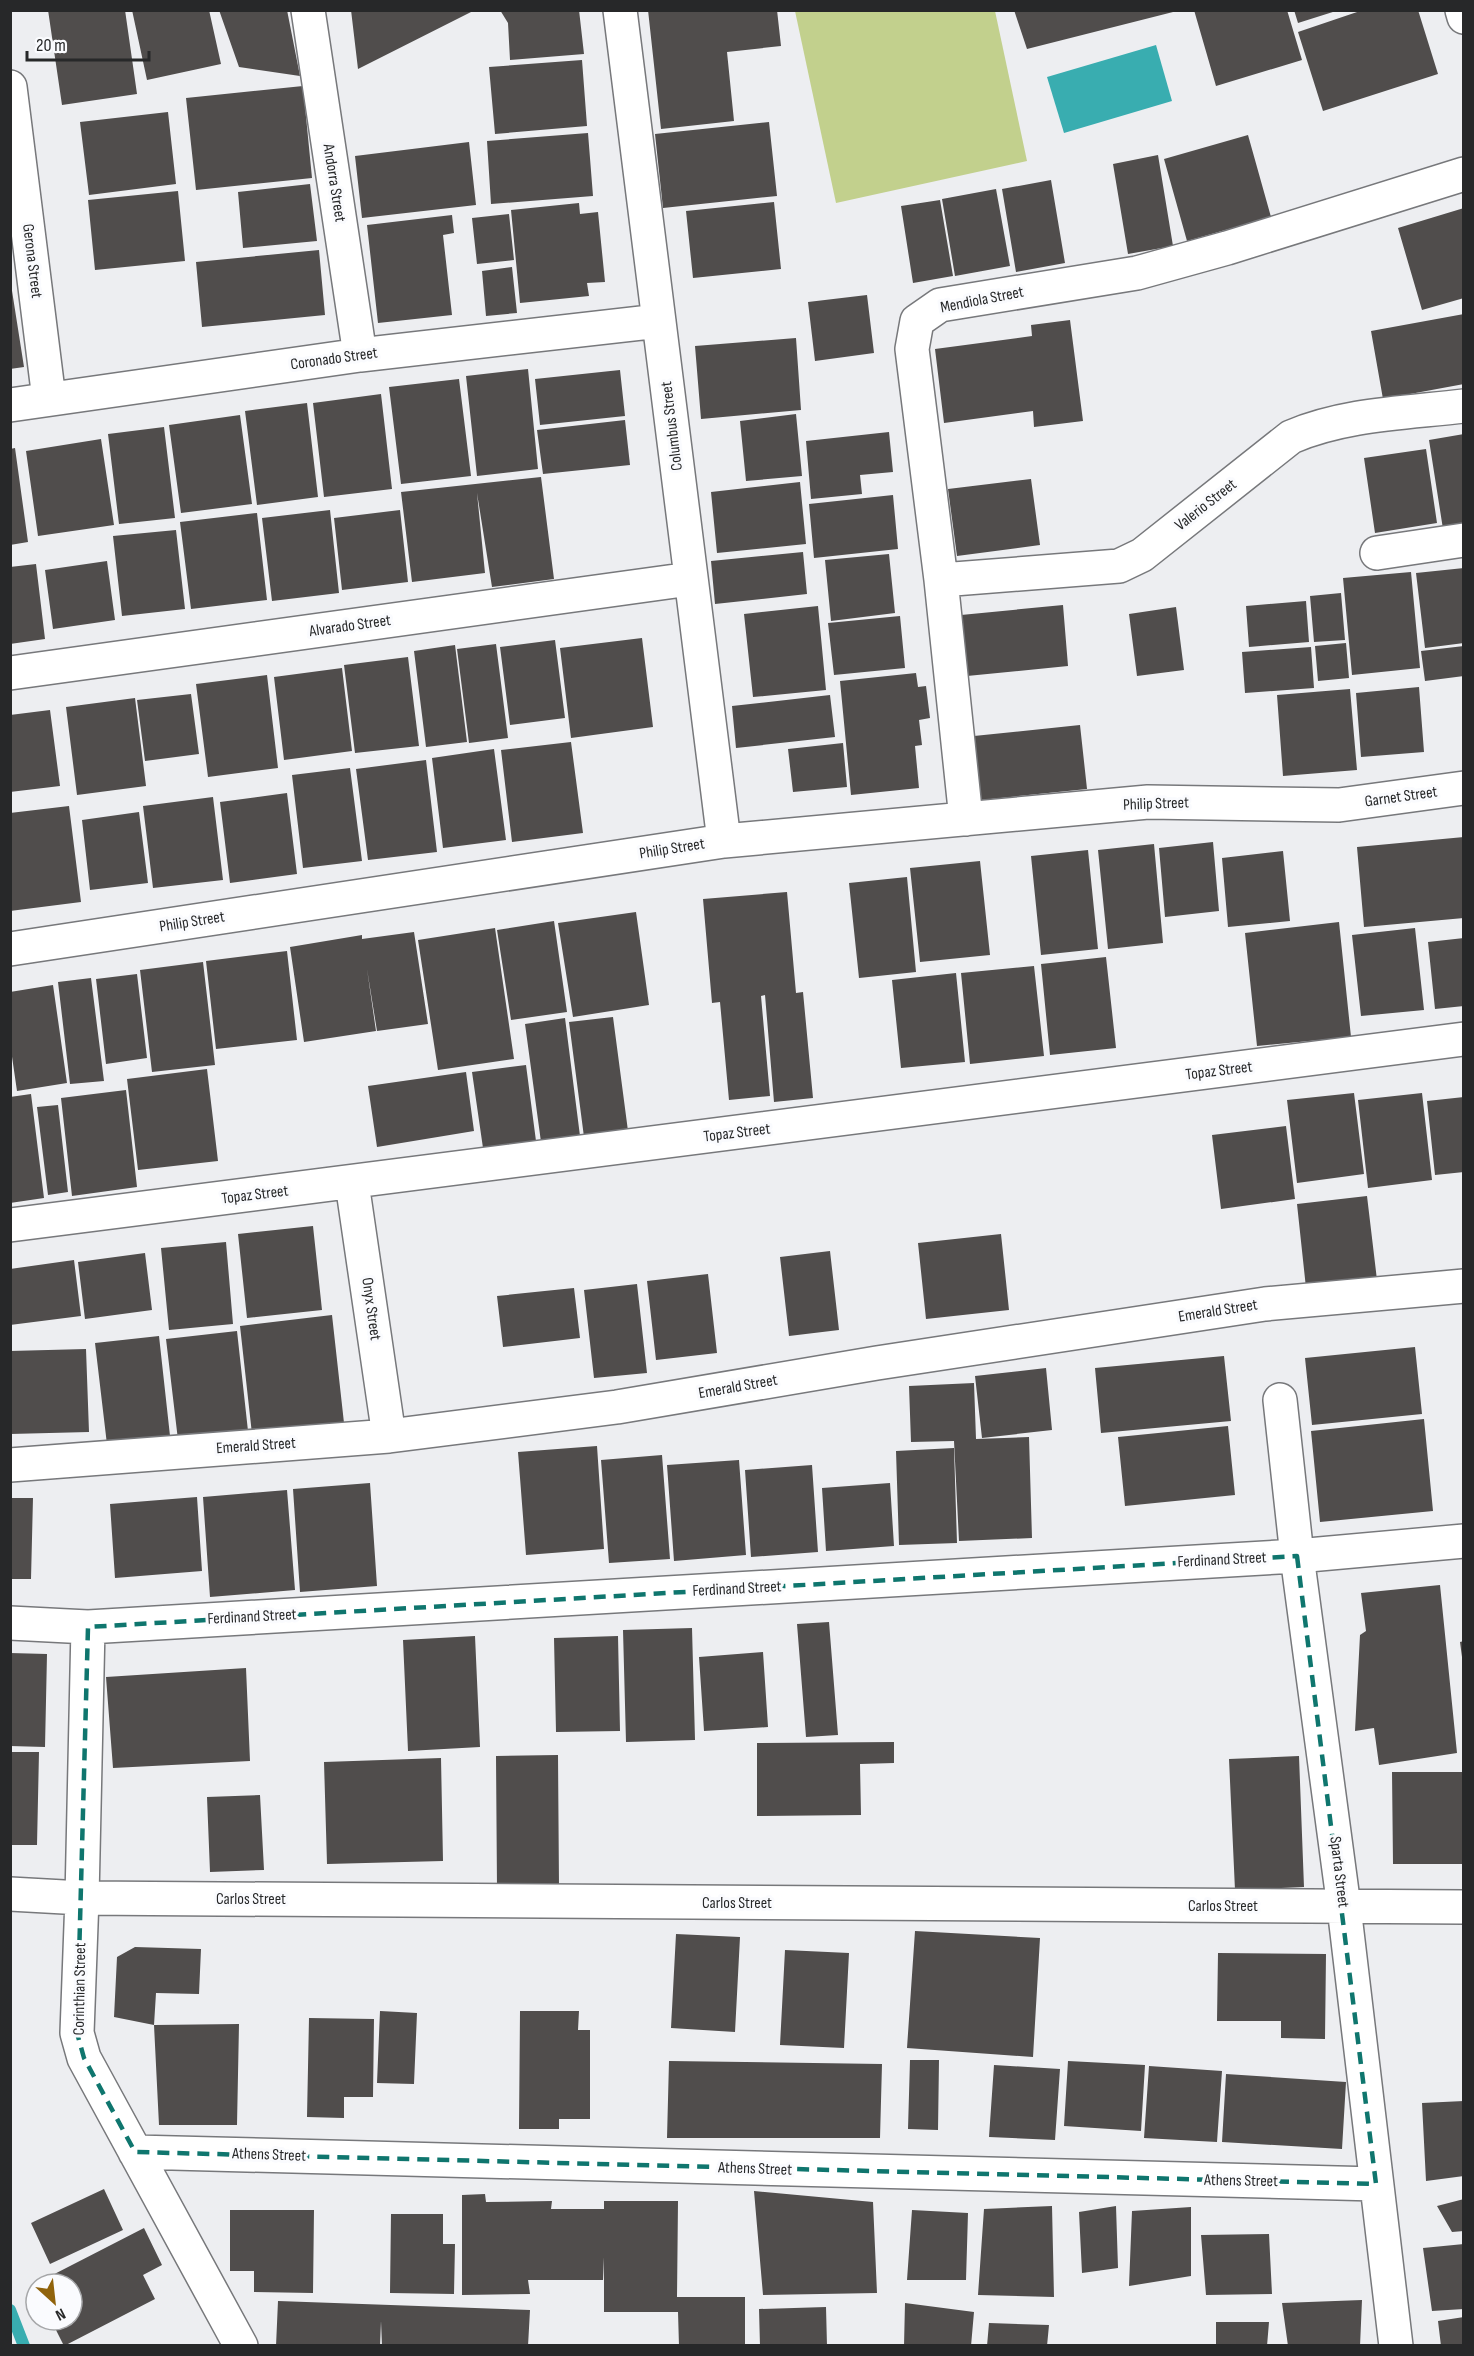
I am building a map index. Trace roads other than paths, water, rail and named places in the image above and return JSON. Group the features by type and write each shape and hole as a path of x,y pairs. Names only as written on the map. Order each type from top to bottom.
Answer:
{"street":[{"name":"Andorra Street","path":"308,10 360,355"},
{"name":"Columbus Street","path":"620,10 724,841"},
{"path":"1462,10 1464,17"},
{"name":"Gerona Street","path":"10,87 49,399"},
{"name":"Mendiola Street","path":"966,819 941,580 912,349 917,321 940,305 1137,273 1227,248 1464,174"},
{"name":"Coronado Street","path":"10,405 360,355 659,321"},
{"name":"Valerio Street","path":"941,580 1119,566 1142,555 1291,437 1316,427 1344,420 1464,406"},
{"path":"1377,553 1464,540"},
{"name":"Alvarado Street","path":"10,673 690,579"},
{"name":"Garnet Street","path":"1339,805 1464,788"},
{"name":"Philip Street","path":"10,949 724,841 1148,802 1339,805"},
{"name":"Topaz Street","path":"10,1225 1464,1039"},
{"name":"Onyx Street","path":"352,1183 389,1436"},
{"name":"Emerald Street","path":"10,1465 389,1436 617,1407 1265,1304 1464,1286"},
{"name":"Sparta Street","path":"1280,1400 1297,1556 1344,1907 1396,2346"},
{"name":"Ferdinand Street","path":"10,1623 88,1627 1297,1556 1464,1541"},
{"name":"Corinthian Street","path":"88,1627 77,2033 84,2058 241,2346"},
{"name":"Carlos Street","path":"10,1894 82,1898 1464,1907"},
{"name":"Athens Street","path":"135,2152 1376,2184"}],"water":[{"path":"1156,45 1172,101 1064,133 1047,77"}],"waterway":[{"path":"10,2310 24,2346"}]}
